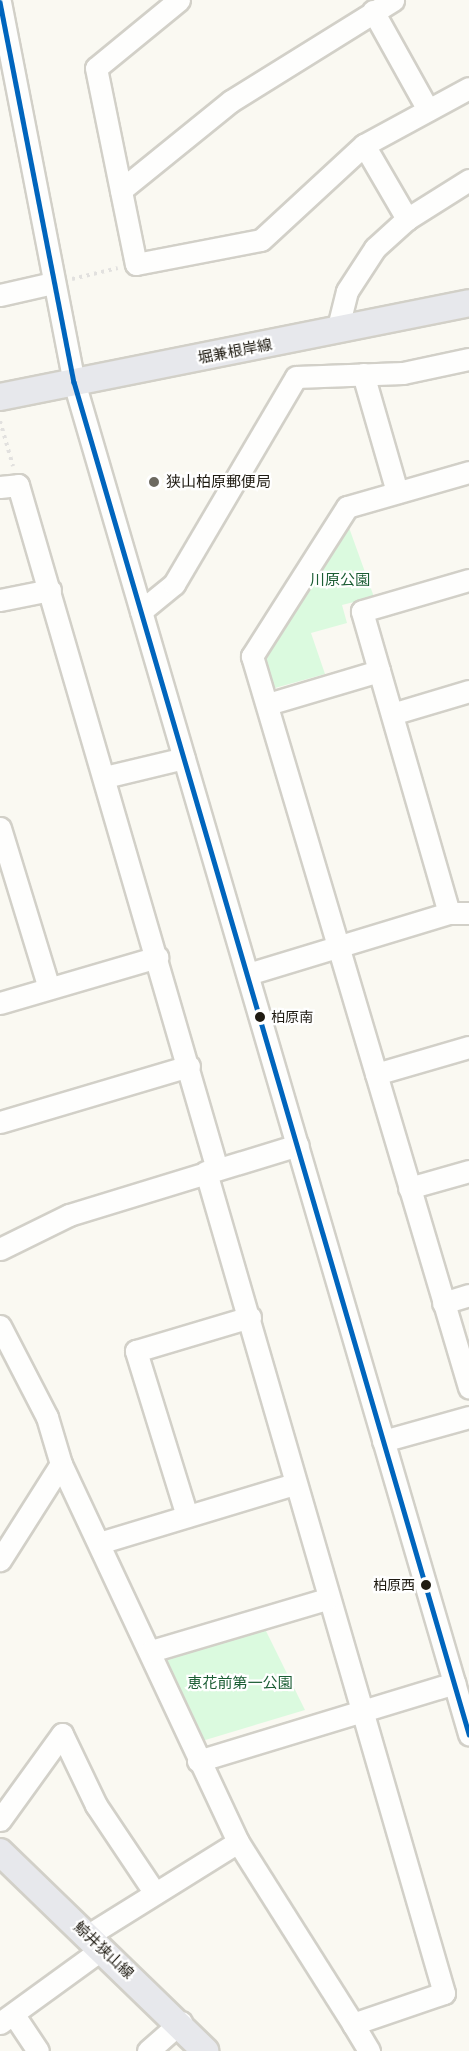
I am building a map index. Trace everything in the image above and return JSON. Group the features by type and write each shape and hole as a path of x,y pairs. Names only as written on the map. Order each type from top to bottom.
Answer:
{"main road":[{"name":"堀兼根岸線","path":"0,398 469,303"},
{"name":"鯨井狭山線","path":"0,1852 181,2022 206,2051"}],"street":[{"path":"179,0 96,68 136,264 261,240 364,145 469,88"},
{"path":"121,190 231,101 393,0"},
{"path":"0,2 7,80 74,382 469,1734"},
{"path":"373,11 428,110"},
{"path":"364,145 407,219"},
{"path":"337,331 359,271 407,219 469,180"},
{"path":"0,295 53,283"},
{"path":"141,611 174,584 296,377 403,373 469,359"},
{"path":"363,374 397,492"},
{"path":"469,472 347,507 252,656 469,1387"},
{"path":"9,486 50,590 189,1066 212,1170 294,1484 444,1993 353,2024"},
{"path":"248,974 459,913 378,671 362,611 469,580"},
{"path":"0,600 50,590"},
{"path":"268,704 378,671"},
{"path":"392,714 469,691"},
{"path":"105,777 184,758"},
{"path":"0,828 50,988"},
{"path":"0,1003 157,957"},
{"path":"376,1074 469,1047"},
{"path":"0,1122 189,1066"},
{"path":"0,1249 69,1215 298,1145"},
{"path":"409,1188 469,1171"},
{"path":"443,1303 469,1295"},
{"path":"187,1516 136,1350 250,1317"},
{"path":"0,1326 47,1417 62,1464 152,1651 198,1761 238,1842 369,2051"},
{"path":"383,1442 469,1417"},
{"path":"0,1560 62,1464"},
{"path":"99,1543 294,1484"},
{"path":"152,1651 327,1599"},
{"path":"198,1761 454,1683"},
{"path":"0,1820 62,1734 96,1805 155,1893"},
{"path":"38,2051 7,2019 94,1942 155,1893 238,1842"},
{"path":"148,2051 181,2022"}],"path":[{"path":"53,283 136,264"},
{"path":"0,421 9,486"}],"green space":[{"name":"川原公園","path":"347,522 374,597 342,605 347,623 311,633 325,674 275,688 263,655"},
{"name":"恵花前第一公園","path":"265,1629 305,1710 202,1741 162,1658"}],"transit line":[{"path":"0,2 74,382 469,1734"}],"place":[{"name":"狭山柏原郵便局","path":"154,482"},
{"name":"柏原南","path":"260,1017"},
{"name":"柏原西","path":"426,1585"}]}
